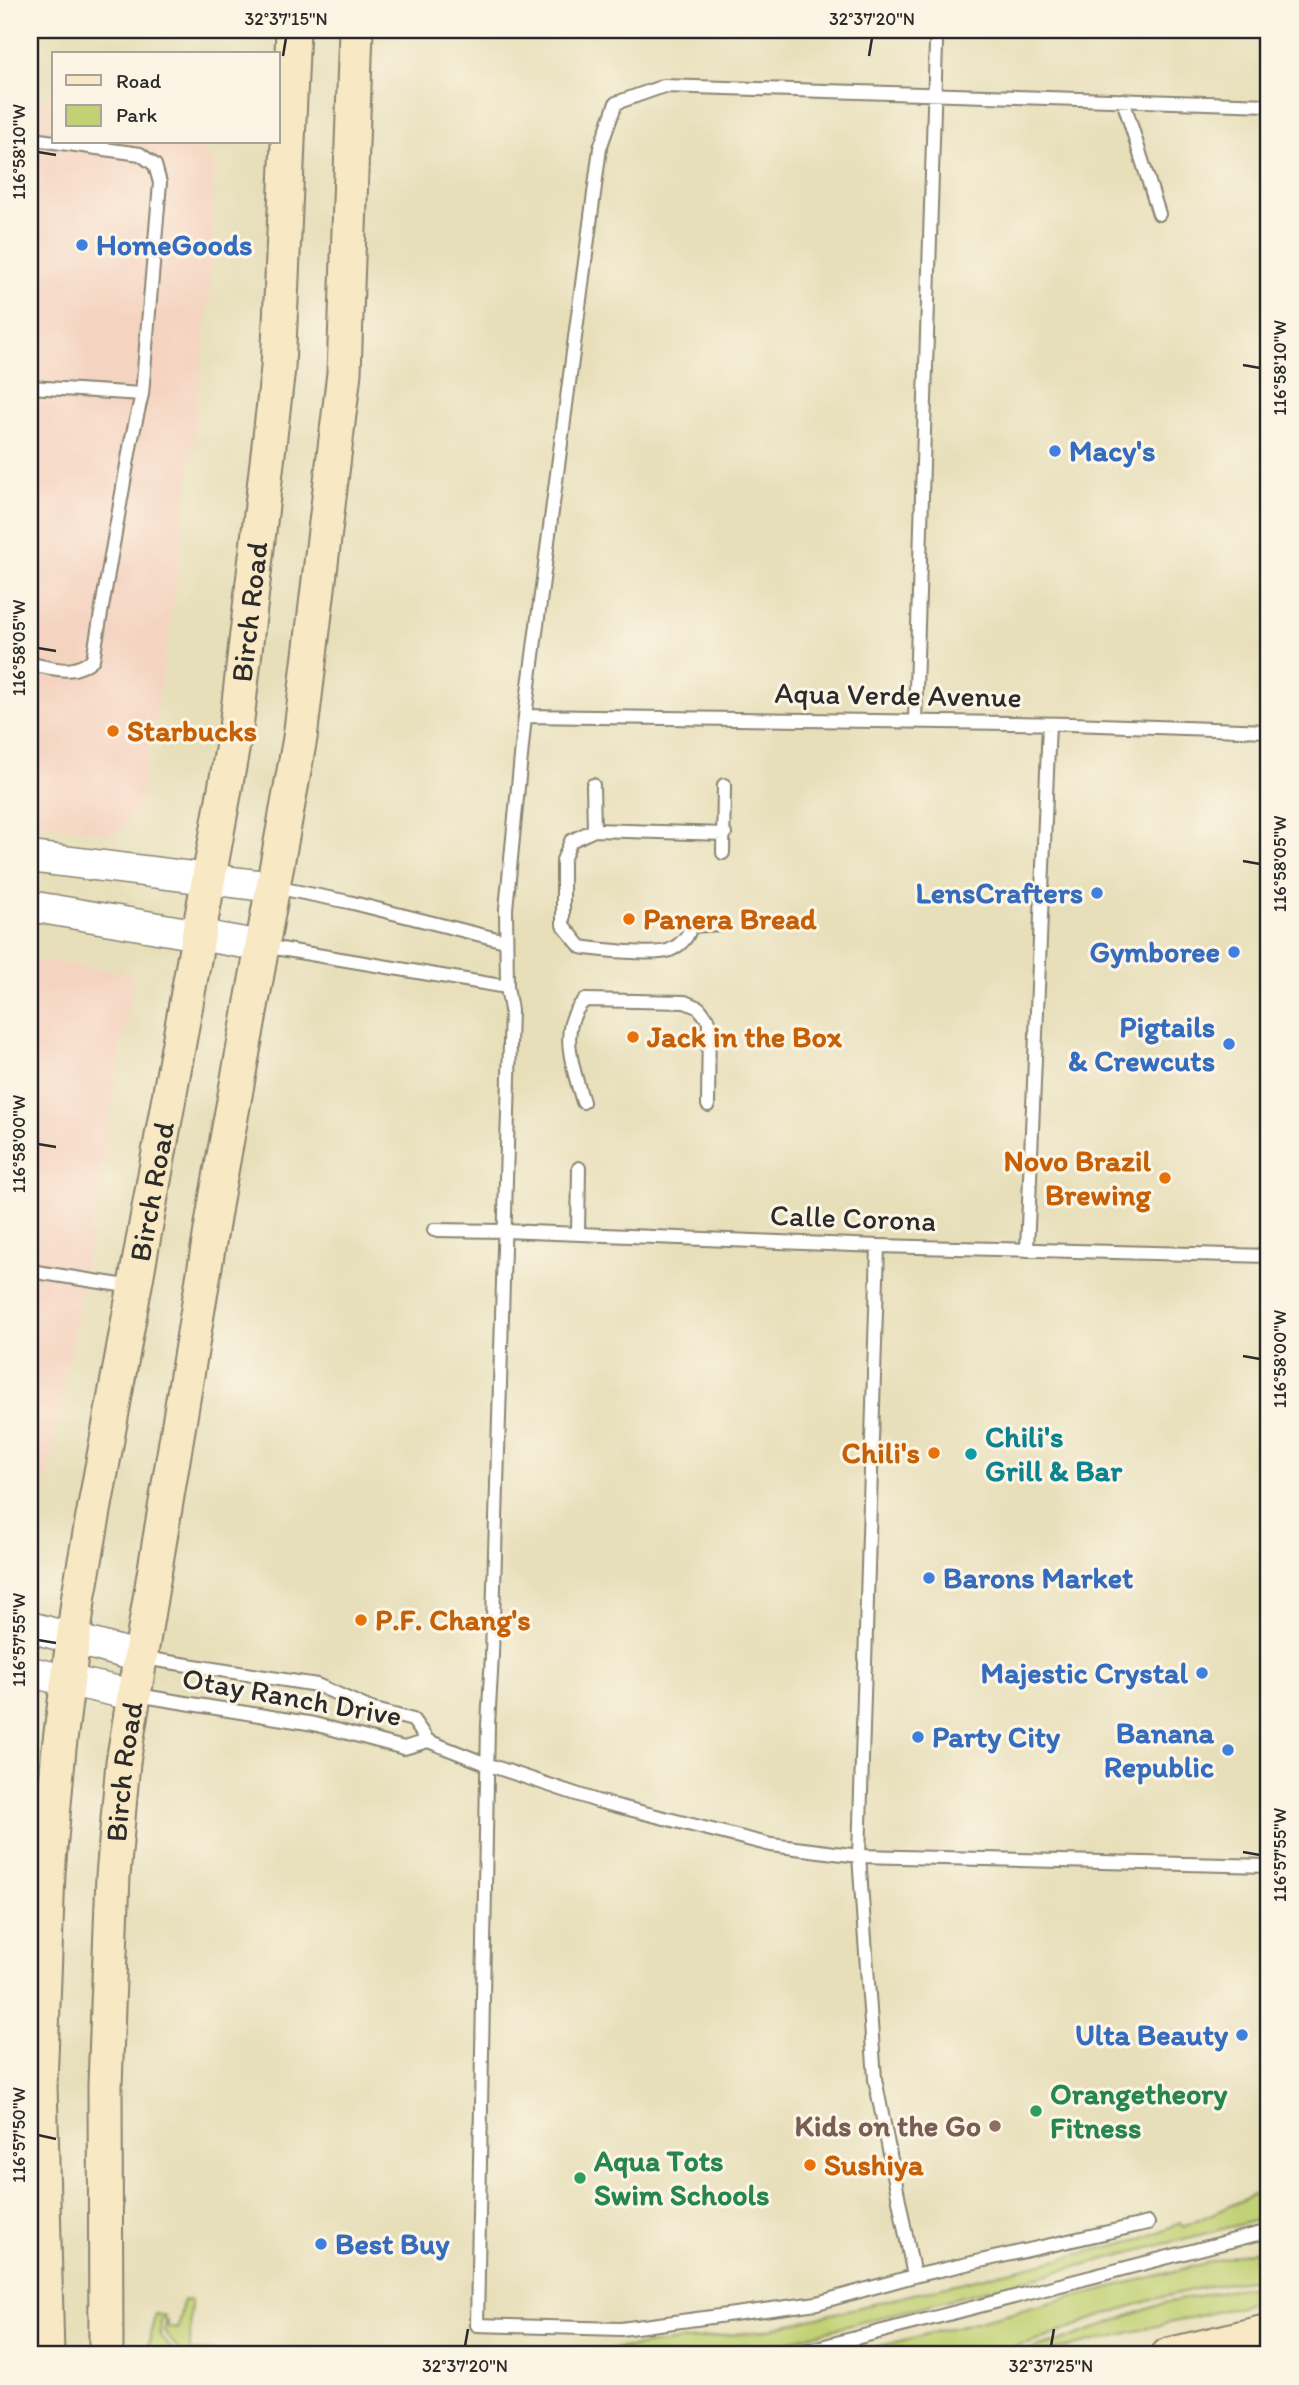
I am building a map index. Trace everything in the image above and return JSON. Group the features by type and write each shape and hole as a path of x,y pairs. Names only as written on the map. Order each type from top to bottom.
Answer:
{"main road":[{"name":"Birch Road","path":"47,2355 40,2070 48,1872 58,1748 73,1639 134,1287 236,728 278,368 293,30"},
{"name":"Birch Road","path":"106,2355 105,2085 112,1889 123,1762 217,1194 300,738 344,373 356,30"},
{"path":"1168,2355 1269,2331"}],"street":[{"path":"30,857 273,887"},
{"path":"30,906 262,946"},
{"path":"30,1627 140,1657"},
{"path":"30,1672 133,1695"}],"lane":[{"path":"915,722 936,44"},
{"path":"1148,2223 914,2276 817,2303 621,2329 477,2325 488,1725 492,1673 511,1010 505,941 507,893 525,716 600,148 616,103 664,86 1269,105"},
{"path":"1123,100 1160,215"},
{"path":"30,141 52,142"},
{"path":"30,664 68,670 82,669 93,659 142,394 160,183 155,165 140,154 69,144"},
{"path":"30,387 142,394"},
{"name":"Aqua Verde Avenue","path":"525,716 1049,724 1269,732"},
{"path":"1027,1250 1049,724"},
{"path":"593,785 594,830"},
{"path":"723,853 724,785"},
{"path":"721,924 691,926 688,937 668,952 581,947 563,925 564,860 571,841 594,830 724,834"},
{"path":"273,887 349,902 505,941"},
{"path":"262,946 507,986"},
{"path":"583,1102 569,1048 572,1022 578,1006 585,1000 685,1002 699,1008 709,1021 708,1105"},
{"path":"578,1234 579,1168"},
{"name":"Calle Corona","path":"434,1230 878,1246 1269,1256"},
{"path":"878,1246 859,1856 876,2079 914,2276"},
{"path":"30,1271 134,1287"},
{"name":"Otay Ranch Drive","path":"133,1695 314,1724 404,1748 428,1741 413,1720 371,1709 317,1685 140,1657"},
{"path":"428,1741 489,1765 597,1801 771,1845 859,1856 1269,1866"},
{"path":"790,2355 1269,2231"}],"shaded area":[{"path":"30,97 52,99 52,144 199,144 214,166 210,291 177,576 156,714 137,813 113,835 30,821"},
{"path":"30,959 133,974 78,1308 30,1574"}],"green space":[{"path":"1269,2184 1269,2217 734,2355 183,2355 164,2332 166,2321 168,2327 178,2329 183,2300 191,2301 190,2351 605,2350 761,2331 1145,2238 1180,2223 1183,2227 1265,2190"},
{"path":"1269,2247 1269,2278 1226,2283 1164,2297 1014,2347 966,2354 845,2355"},
{"path":"1269,2285 1269,2299 1036,2355 1009,2355 1061,2341 1164,2303 1232,2289"},
{"path":"155,2314 165,2316 164,2320 161,2320 160,2335 176,2355 146,2355"}],"place":[{"name":"HomeGoods","path":"82,245"},
{"name":"Macy's","path":"1055,451"},
{"name":"Starbucks","path":"113,731"},
{"name":"LensCrafters","path":"1097,893"},
{"name":"Panera Bread","path":"629,919"},
{"name":"Gymboree","path":"1234,952"},
{"name":"Jack in the Box","path":"633,1037"},
{"name":"Pigtails & Crewcuts","path":"1229,1044"},
{"name":"Novo Brazil Brewing","path":"1165,1178"},
{"name":"Chili's","path":"934,1453"},
{"name":"Chili's Grill & Bar","path":"971,1454"},
{"name":"Barons Market","path":"929,1578"},
{"name":"P.F. Chang's","path":"361,1620"},
{"name":"Majestic Crystal","path":"1202,1673"},
{"name":"Party City","path":"918,1737"},
{"name":"Banana Republic","path":"1228,1750"},
{"name":"Ulta Beauty","path":"1242,2035"},
{"name":"Orangetheory Fitness","path":"1036,2111"},
{"name":"Kids on the Go","path":"995,2126"},
{"name":"Sushiya","path":"810,2165"},
{"name":"Aqua Tots Swim Schools","path":"580,2178"},
{"name":"Best Buy","path":"321,2244"}]}
